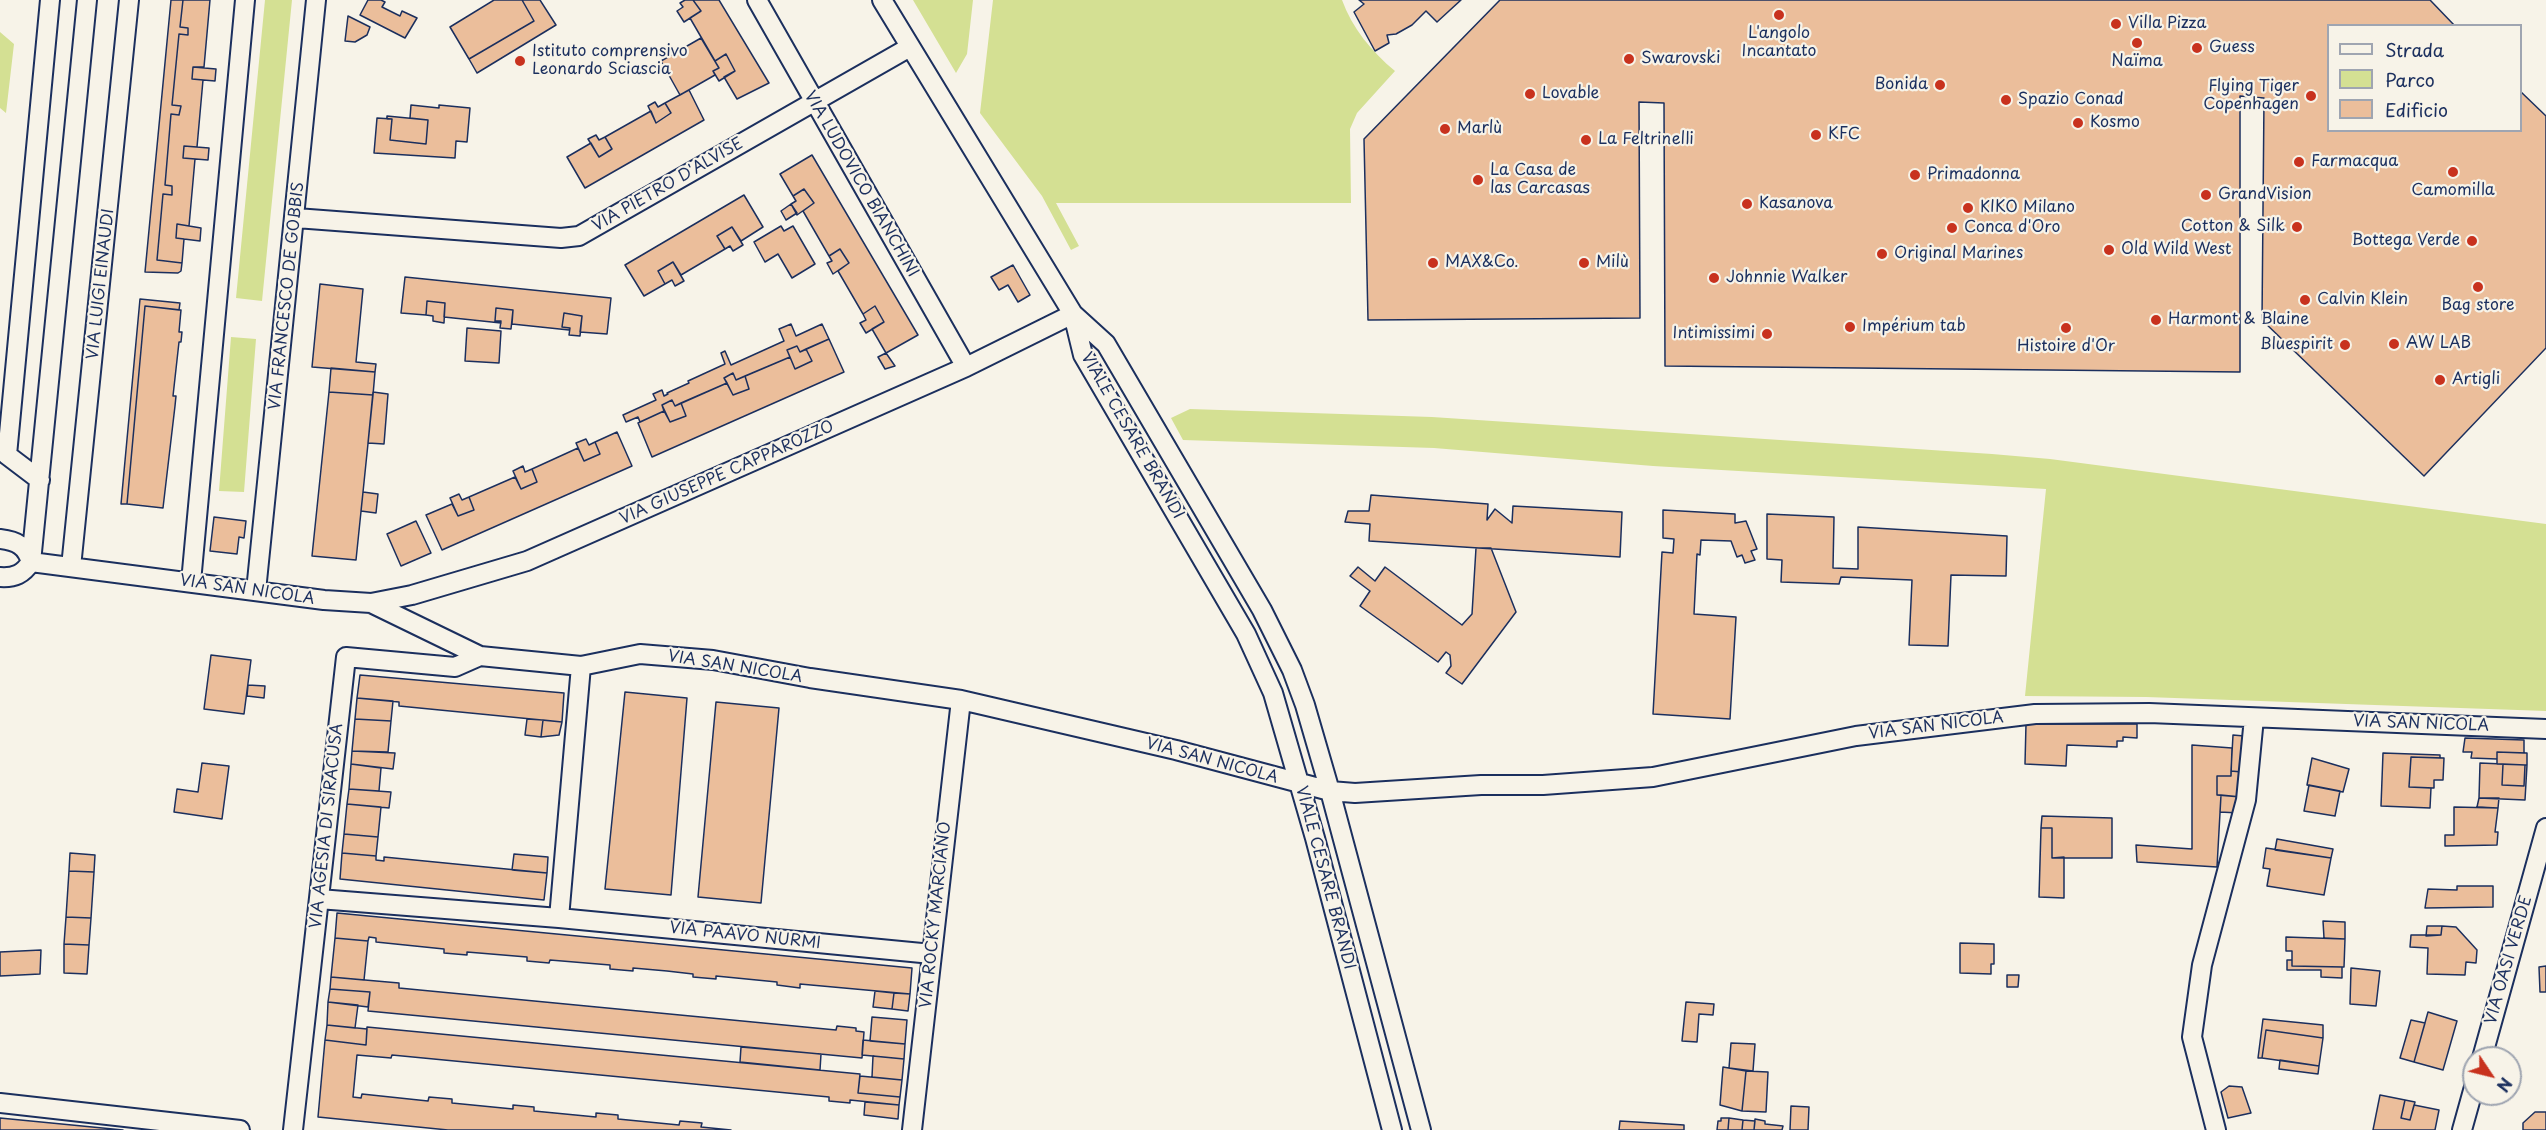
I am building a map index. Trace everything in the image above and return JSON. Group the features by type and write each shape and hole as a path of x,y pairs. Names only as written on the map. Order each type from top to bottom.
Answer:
{"street":[{"path":"40,480 7,455 50,0"},
{"path":"0,576 10,578 23,573 32,562 87,0"},
{"name":"VIA LUIGI EINAUDI","path":"71,567 129,0"},
{"path":"191,582 244,0"},
{"name":"VIA FRANCESCO DE GOBBIS","path":"256,591 296,218 316,0"},
{"name":"VIA LUDOVICO BIANCHINI","path":"757,0 966,367"},
{"path":"882,0 1073,314"},
{"name":"VIA PIETRO D'ALVISE","path":"296,218 561,238 579,236 910,47"},
{"name":"VIA GIUSEPPE CAPPAROZZO","path":"370,603 412,595 527,561 966,367 1073,314"},
{"name":"VIALE CESARE BRANDI","path":"1073,314 1083,355 1261,662 1273,693 1300,784 1392,1130"},
{"name":"VIALE CESARE BRANDI","path":"1073,314 1106,344 1262,610 1292,670 1330,791 1421,1130"},
{"path":"0,539 14,540 28,551 32,562"},
{"name":"VIA SAN NICOLA","path":"32,562 256,591 370,603 480,656 581,666 640,654 713,660 810,678 961,700 1176,750 1300,784 1330,791 1355,793 1481,785 1543,785 1653,777 1856,736 2035,714 2149,713 2546,729"},
{"name":"VIA AGESIA DI SIRACUSA","path":"293,1130 346,657 455,667 480,656"},
{"path":"559,918 581,666"},
{"name":"VIA ROCKY MARCIANO","path":"912,1130 961,700"},
{"path":"2216,1130 2192,1037 2202,965 2246,800 2254,718"},
{"name":"VIA OASI VERDE","path":"2485,1046 2546,828"},
{"name":"VIA PAAVO NURMI","path":"319,899 559,918 932,954"},
{"path":"0,1103 240,1130"},
{"path":"2462,1130 2469,1106"}],"green space":[{"path":"265,0 292,0 262,301 236,298"},
{"path":"913,0 973,0 967,54 956,73"},
{"path":"993,0 1342,0 1351,20 1364,39 1395,71 1357,113 1350,129 1351,203 1056,203 1079,246 1071,250 1042,196 980,113"},
{"path":"0,32 14,44 6,113 0,108"},
{"path":"231,337 256,339 244,492 219,491"},
{"path":"1190,409 1432,417 1992,454 2050,459 2546,524 2546,711 2146,697 2025,696 2046,489 1653,466 1434,448 1183,440 1171,418"}],"building":[{"path":"171,0 183,0 180,27 188,28 188,35 179,34 172,105 181,106 179,115 171,114 165,185 172,186 172,195 163,194 157,260 182,263 181,271 178,273 145,272"},
{"path":"183,0 210,0 204,67 193,67 192,79 203,80 197,147 184,146 183,158 195,159 189,226 177,224 176,238 184,239 182,263 157,260 163,194 172,195 172,186 165,185 171,114 179,115 181,106 172,105 179,34 188,35 188,28 180,27"},
{"path":"368,0 381,0 385,2 382,7 400,16 402,11 417,18 405,38 360,15"},
{"path":"494,0 522,0 534,21 469,59 450,27"},
{"path":"522,0 540,0 556,25 477,73 469,59 534,21"},
{"path":"693,0 701,11 684,22 677,11 683,7 680,3"},
{"path":"693,0 719,0 769,83 737,99 724,77 735,71 726,54 715,61 690,18 701,11"},
{"path":"1359,0 1461,0 1437,22 1426,11 1412,25 1396,34 1387,35 1389,43 1375,51 1354,12 1364,4"},
{"name":"Conca d'Oro","path":"1500,0 2430,0 2453,24 2327,24 2327,132 2522,132 2522,93 2546,116 2546,348 2424,476 2262,320 2264,98 2240,96 2240,372 1665,366 1664,103 1639,102 1640,318 1368,320 1364,139"},
{"path":"348,16 370,27 367,35 355,42 345,41"},
{"path":"701,38 719,68 713,71 715,75 680,95 661,61"},
{"path":"726,54 735,71 719,81 713,71 719,68 715,61"},
{"path":"193,67 216,69 215,81 192,79"},
{"path":"689,90 704,120 585,188 567,157 591,143 599,157 612,149 605,137 651,111 656,123 671,113 665,103"},
{"path":"655,102 658,107 665,103 671,113 656,123 648,106"},
{"path":"411,105 470,108 467,142 456,141 455,158 374,153 377,118 392,119 390,140 426,144 428,120 410,118"},
{"path":"387,116 428,120 426,144 390,140 392,119 387,119"},
{"path":"596,135 599,140 605,137 612,149 599,157 588,139"},
{"path":"184,146 209,148 208,160 183,158"},
{"path":"812,155 918,335 886,353 872,329 884,322 875,306 863,314 838,271 849,263 840,249 829,256 803,211 814,203 804,189 793,196 780,174"},
{"path":"804,189 814,203 797,215 791,204 796,201 793,196"},
{"path":"744,195 763,227 741,241 732,227 717,236 725,249 681,275 673,262 658,271 665,284 644,296 625,265"},
{"path":"791,204 797,213 786,220 781,211"},
{"path":"177,224 201,228 200,241 176,238"},
{"path":"781,226 784,231 793,226 815,264 792,278 778,254 765,262 754,242"},
{"path":"732,227 743,245 733,251 730,246 725,249 717,236"},
{"path":"840,249 849,263 833,274 827,263 832,261 829,256"},
{"path":"673,262 684,281 675,286 672,280 665,284 658,271"},
{"path":"1013,265 1030,295 1018,302 1008,285 999,290 991,277"},
{"path":"405,277 611,298 607,334 580,332 582,316 564,313 562,327 570,328 569,330 512,324 513,310 496,308 495,321 501,323 444,317 445,303 427,301 426,315 401,313"},
{"path":"320,284 363,289 356,362 376,364 375,372 312,367"},
{"path":"140,299 180,303 179,310 145,306 127,504 121,504"},
{"path":"427,301 445,303 444,323 433,321 433,316 426,315"},
{"path":"145,306 181,310 179,332 182,332 173,396 176,396 163,508 127,504"},
{"path":"875,306 884,322 866,333 860,323 866,320 863,314"},
{"path":"496,308 513,310 511,329 500,328 501,321 495,321"},
{"path":"564,313 582,316 580,336 569,335 570,328 562,327"},
{"path":"791,324 796,336 822,324 829,339 800,352 797,346 787,350 790,357 736,380 733,373 724,378 727,383 675,406 672,400 662,405 664,411 640,422 638,417 626,422 623,415 656,400 653,394 662,390 664,396 689,383 688,381 725,364 721,353 725,351 731,365 784,341 779,329"},
{"path":"467,328 501,331 499,363 465,361"},
{"path":"829,339 844,372 652,457 638,423 664,411 670,422 686,416 681,403 727,383 733,395 749,389 745,376 790,357 795,369 812,361 806,349"},
{"path":"797,346 800,352 806,349 812,361 795,369 787,350"},
{"path":"886,353 895,366 885,369 878,357"},
{"path":"331,368 375,372 373,395 329,392"},
{"path":"733,373 736,380 745,376 749,389 733,395 724,378"},
{"path":"329,392 373,395 356,560 312,556"},
{"path":"373,392 388,394 384,444 368,443"},
{"path":"672,400 675,406 681,403 686,416 670,422 662,405"},
{"path":"617,432 632,466 442,550 426,515 452,504 458,516 474,510 469,497 515,477 521,489 537,482 532,469 578,448 584,461 600,454 595,442"},
{"path":"586,439 589,445 595,442 600,454 584,461 576,443"},
{"path":"523,466 525,472 532,469 537,482 521,489 513,471"},
{"path":"363,492 378,494 376,513 361,511"},
{"path":"459,494 462,500 469,497 474,510 458,516 450,498"},
{"path":"1371,495 1488,504 1487,520 1495,509 1512,523 1513,506 1622,512 1620,557 1369,541 1370,524 1345,522 1348,511 1369,511"},
{"path":"1663,510 1735,514 1735,523 1746,521 1757,549 1751,551 1755,560 1745,563 1742,555 1737,557 1731,541 1701,540 1700,555 1697,554 1694,614 1736,617 1730,719 1653,714 1662,552 1673,553 1674,539 1663,538"},
{"path":"1767,514 1834,517 1833,568 1858,569 1858,527 2007,536 2006,576 1951,575 1948,646 1909,645 1912,580 1841,577 1839,584 1781,582 1782,560 1767,559"},
{"path":"214,517 246,521 244,538 239,537 237,554 210,551"},
{"path":"416,521 431,553 401,566 387,534"},
{"path":"1476,548 1491,548 1516,612 1462,684 1446,673 1451,666 1450,655 1446,652 1438,662 1360,606 1370,591 1350,576 1358,567 1375,581 1385,567 1462,625 1472,614"},
{"path":"211,655 251,660 244,714 204,709"},
{"path":"360,675 564,693 562,722 399,706 399,702 357,698"},
{"path":"248,685 265,686 264,698 247,696"},
{"path":"625,692 687,698 671,895 605,889"},
{"path":"357,698 393,701 391,721 355,719"},
{"path":"716,702 779,708 761,903 698,897"},
{"path":"355,719 391,721 388,752 352,751"},
{"path":"527,719 543,720 541,737 525,735"},
{"path":"543,720 562,722 559,735 541,737"},
{"path":"2026,724 2137,724 2137,738 2123,737 2123,741 2117,741 2117,747 2067,745 2066,766 2025,764"},
{"path":"2233,735 2244,736 2242,772 2231,771"},
{"path":"2465,738 2524,740 2524,753 2497,752 2497,759 2471,758 2472,752 2463,752"},
{"path":"2192,745 2232,748 2231,776 2217,776 2217,795 2221,795 2217,867 2137,862 2136,845 2192,849"},
{"path":"352,751 395,753 393,769 351,764"},
{"path":"2497,752 2527,753 2527,765 2497,764"},
{"path":"2383,753 2440,755 2440,758 2411,757 2409,787 2431,788 2430,808 2381,806"},
{"path":"2411,757 2444,758 2443,780 2434,780 2434,788 2409,787"},
{"path":"2312,758 2349,769 2343,792 2307,785"},
{"path":"202,763 229,766 222,819 174,812 177,789 198,792"},
{"path":"2480,763 2503,764 2502,785 2524,786 2525,765 2527,765 2525,800 2479,798"},
{"path":"351,764 381,768 379,791 349,789"},
{"path":"2503,764 2525,765 2524,786 2502,785"},
{"path":"2231,771 2242,772 2241,797 2217,795 2217,776 2231,776"},
{"path":"2309,785 2340,791 2335,816 2304,811"},
{"path":"349,789 391,792 389,808 347,804"},
{"path":"2221,795 2241,797 2239,813 2220,812"},
{"path":"2479,798 2499,798 2498,808 2477,807"},
{"path":"347,804 381,807 378,837 344,834"},
{"path":"2454,807 2498,808 2495,832 2498,832 2497,845 2445,846 2445,835 2454,835"},
{"path":"2042,816 2112,818 2112,858 2052,858 2052,828 2041,828"},
{"path":"2041,828 2052,828 2052,858 2064,857 2064,898 2039,897"},
{"path":"344,834 378,837 376,856 342,853"},
{"path":"2277,839 2333,849 2331,858 2275,850"},
{"path":"2266,848 2331,858 2324,895 2267,886 2270,869 2263,868"},
{"path":"70,853 95,855 94,872 69,871"},
{"path":"342,853 376,856 376,860 384,861 384,857 547,873 544,900 340,879"},
{"path":"514,854 548,857 547,873 512,870"},
{"path":"69,871 94,872 91,918 66,917"},
{"path":"2457,886 2493,886 2493,907 2425,908 2428,889 2457,890"},
{"path":"337,913 912,968 910,994 800,984 800,988 777,985 777,982 716,976 716,979 693,977 693,974 633,968 633,971 610,969 610,965 550,960 549,963 527,961 527,957 467,952 467,955 444,953 444,949 376,942 376,938 369,937 368,941 335,938"},
{"path":"66,917 91,918 89,945 64,944"},
{"path":"2323,921 2345,922 2345,939 2324,938"},
{"path":"2427,926 2442,926 2441,935 2426,936"},
{"path":"2442,926 2456,927 2477,950 2476,963 2466,962 2465,975 2427,974 2428,948 2410,947 2411,935 2441,935"},
{"path":"2286,937 2345,939 2344,967 2292,966 2292,951 2286,951"},
{"path":"335,938 368,941 364,980 331,977"},
{"path":"1960,943 1994,944 1994,964 1991,964 1991,974 1960,973"},
{"path":"64,944 89,945 87,974 64,973"},
{"path":"41,950 40,974 0,976 0,952"},
{"path":"2287,960 2292,960 2292,966 2342,967 2342,978 2321,977 2321,970 2287,970"},
{"path":"2546,966 2546,992 2540,992 2539,967"},
{"path":"2351,968 2380,971 2376,1006 2350,1004"},
{"path":"2007,975 2019,975 2018,987 2007,987"},
{"path":"331,977 399,983 399,988 836,1030 837,1026 856,1028 856,1031 864,1032 862,1058 368,1011 370,992 330,989"},
{"path":"330,989 370,992 368,1007 328,1002"},
{"path":"875,991 894,993 892,1009 873,1007"},
{"path":"894,993 910,994 908,1011 892,1009"},
{"path":"328,1002 358,1005 355,1028 327,1025"},
{"path":"1686,1002 1714,1004 1713,1015 1699,1014 1697,1042 1682,1041"},
{"path":"2428,1012 2457,1021 2443,1070 2414,1062"},
{"path":"872,1017 907,1020 905,1044 870,1041"},
{"path":"2263,1019 2323,1025 2323,1038 2266,1030 2262,1058 2258,1058"},
{"path":"2411,1020 2425,1023 2414,1062 2400,1058"},
{"path":"327,1025 367,1029 366,1045 325,1040"},
{"path":"367,1027 860,1074 858,1093 900,1097 899,1105 850,1100 850,1103 829,1101 829,1097 392,1055 391,1058 357,1055 353,1097 361,1098 362,1094 428,1101 429,1097 452,1099 452,1103 513,1109 513,1105 534,1107 534,1111 596,1117 596,1113 618,1115 618,1119 679,1125 680,1121 702,1123 701,1127 731,1130 448,1130 318,1117 325,1040 366,1045"},
{"path":"2266,1030 2323,1038 2319,1066 2262,1058"},
{"path":"863,1040 905,1044 904,1059 862,1055"},
{"path":"1731,1043 1755,1044 1753,1071 1729,1068"},
{"path":"741,1047 821,1054 820,1070 740,1062"},
{"path":"873,1056 904,1059 902,1080 872,1077"},
{"path":"2280,1060 2319,1066 2318,1074 2279,1069"},
{"path":"1723,1067 1746,1071 1742,1111 1720,1105"},
{"path":"1746,1071 1768,1072 1766,1112 1742,1111"},
{"path":"860,1076 902,1080 900,1097 858,1093"},
{"path":"2229,1086 2242,1087 2251,1113 2228,1118 2221,1092"},
{"path":"2380,1095 2405,1100 2401,1118 2410,1120 2414,1105 2439,1110 2435,1130 2373,1130"},
{"path":"2405,1100 2415,1102 2410,1120 2401,1118"},
{"path":"865,1102 899,1105 898,1119 864,1115"},
{"path":"1791,1106 1809,1107 1808,1130 1790,1130"},
{"path":"2535,1112 2546,1112 2546,1130 2523,1130 2523,1123"},
{"path":"0,1118 123,1130 0,1130"},
{"path":"1721,1118 1729,1118 1728,1130 1717,1130 1718,1121 1721,1121"},
{"path":"1729,1118 1743,1120 1742,1130 1728,1130"},
{"path":"1755,1119 1765,1121 1765,1124 1783,1126 1782,1130 1754,1130"},
{"path":"1743,1120 1755,1121 1754,1130 1742,1130"},
{"path":"1620,1121 1684,1125 1684,1130 1619,1130"}],"place":[{"name":"L'angolo Incantato","path":"1779,15"},
{"name":"Villa Pizza","path":"2116,24"},
{"name":"Naïma","path":"2137,43"},
{"name":"Guess","path":"2197,48"},
{"name":"Swarovski","path":"1629,59"},
{"name":"Istituto comprensivo Leonardo Sciascia","path":"520,61"},
{"name":"Bonida","path":"1940,85"},
{"name":"Lovable","path":"1530,94"},
{"name":"Flying Tiger Copenhagen","path":"2311,96"},
{"name":"Spazio Conad","path":"2006,100"},
{"name":"Kosmo","path":"2078,123"},
{"name":"Marlù","path":"1445,129"},
{"name":"KFC","path":"1816,135"},
{"name":"La Feltrinelli","path":"1586,140"},
{"name":"Farmacqua","path":"2299,162"},
{"name":"Camomilla","path":"2453,172"},
{"name":"Primadonna","path":"1915,175"},
{"name":"La Casa de las Carcasas","path":"1478,180"},
{"name":"GrandVision","path":"2206,195"},
{"name":"Kasanova","path":"1747,204"},
{"name":"KIKO Milano","path":"1968,208"},
{"name":"Cotton & Silk","path":"2297,227"},
{"name":"Conca d'Oro","path":"1952,228"},
{"name":"Bottega Verde","path":"2472,241"},
{"name":"Old Wild West","path":"2109,250"},
{"name":"Original Marines","path":"1882,254"},
{"name":"MAX&Co.","path":"1433,263"},
{"name":"Milù","path":"1584,263"},
{"name":"Johnnie Walker","path":"1714,278"},
{"name":"Bag store","path":"2478,287"},
{"name":"Calvin Klein","path":"2305,300"},
{"name":"Harmont & Blaine","path":"2156,320"},
{"name":"Impérium tab","path":"1850,327"},
{"name":"Histoire d'Or","path":"2066,328"},
{"name":"Intimissimi","path":"1767,334"},
{"name":"AW LAB","path":"2394,344"},
{"name":"Bluespirit","path":"2345,345"},
{"name":"Artigli","path":"2440,380"}]}
